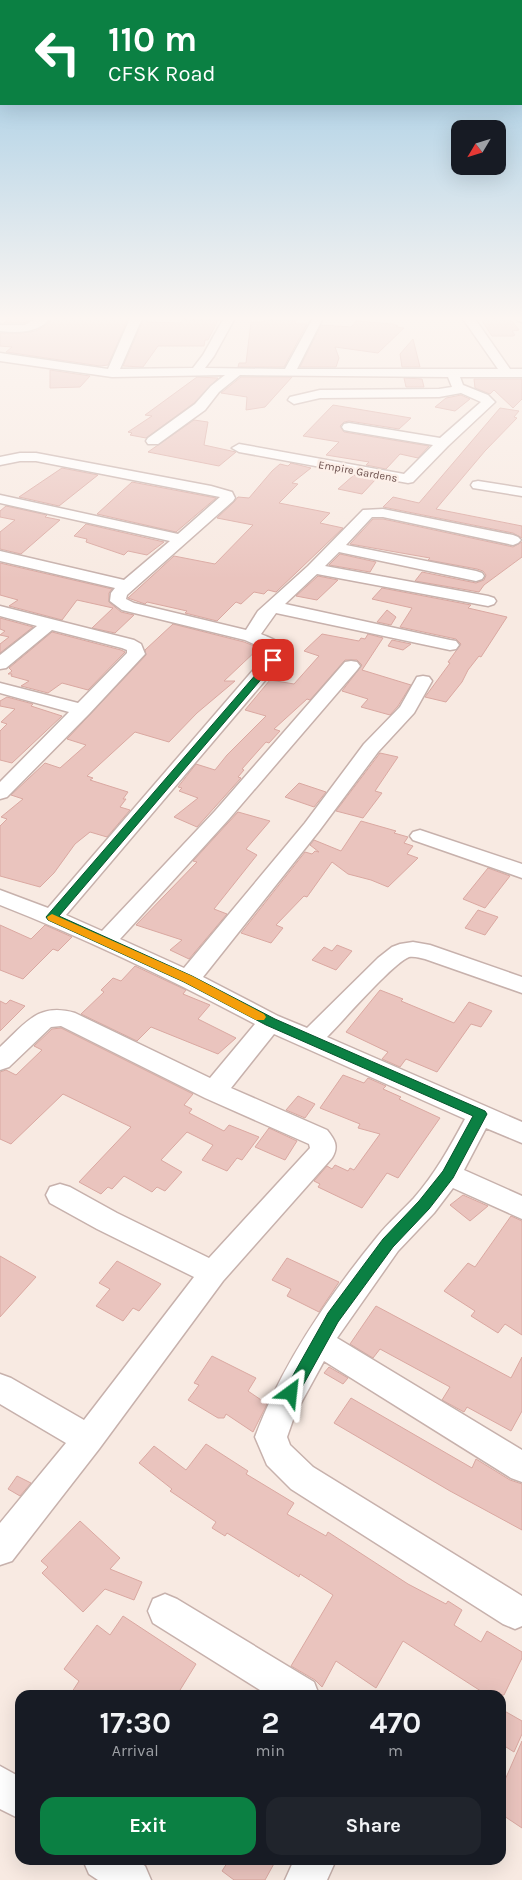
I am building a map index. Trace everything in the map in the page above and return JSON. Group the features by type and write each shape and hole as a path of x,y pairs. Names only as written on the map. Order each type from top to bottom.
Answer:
{"street":[{"path":"154,441 203,404"},
{"name":"Empire Gardens","path":"239,448 404,479 410,478 443,443 487,404"},
{"path":"349,427 443,443"},
{"path":"0,469 3,464 0,461 20,457 36,457 211,490 227,495 228,498 119,593 118,601 128,608 251,636 276,648 273,660 52,917"},
{"path":"478,485 522,492"},
{"path":"0,499 181,538"},
{"path":"251,636 256,626 272,607 314,569 363,516 374,512 513,540"},
{"path":"335,547 476,576"},
{"path":"0,556 127,586"},
{"path":"314,569 488,601"},
{"path":"272,607 358,623 450,645"},
{"path":"0,611 128,644 135,648 136,654 82,710 4,784"},
{"path":"0,664 48,624"},
{"path":"105,941 222,815 352,666"},
{"path":"188,979 312,827 371,748 385,736 408,709 423,681"},
{"path":"0,688 82,710"},
{"path":"420,836 522,871"},
{"path":"0,897 52,917 188,979 270,1022 522,1133"},
{"path":"311,1039 386,962 400,952 413,950 430,953 522,985"},
{"path":"0,1061 43,1021 56,1018 67,1019 214,1091 318,1137 323,1144 323,1151 213,1273 88,1439 0,1549"},
{"path":"214,1091 270,1022"},
{"path":"481,1114 448,1174 424,1205 388,1243 333,1317 281,1409 271,1437 278,1456 302,1478 515,1612"},
{"path":"448,1174 522,1208"},
{"path":"60,1195 107,1221 213,1273"},
{"path":"320,1343 522,1467"},
{"path":"0,1388 88,1439"},
{"path":"165,1611 293,1690"},
{"path":"0,1785 15,1796"},
{"path":"110,1865 130,1880"},
{"path":"305,1880 313,1865"}],"building":[{"path":"160,404 193,404 146,438 130,435 132,433 128,432 152,416 145,415"},
{"path":"246,404 268,404 265,407 246,410"},
{"path":"439,404 464,404 455,411 435,407"},
{"path":"508,404 517,404 513,408"},
{"path":"333,405 411,418 399,429 349,421 344,422 340,426 344,432 429,446 418,458 400,454 386,469 366,465 369,462 326,455 339,442 303,436"},
{"path":"500,408 519,411 514,417 517,418 485,451 436,509 522,526 522,538 513,533 383,507 393,497 419,503"},
{"path":"194,420 208,422 204,445 236,452 219,466 148,452"},
{"path":"291,463 311,468 292,483 298,484 279,503 330,513 320,523 343,528 276,592 268,590 264,594 254,592 241,604 236,602 217,621 185,613 187,611 147,602 145,604 128,598 174,556 215,564 253,525 217,518 238,497 249,498 280,464 288,466"},
{"path":"62,468 98,475 59,506 19,497"},
{"path":"354,475 376,479 362,494 338,489"},
{"path":"132,482 216,498 176,532 97,514"},
{"path":"6,506 47,515 45,517 60,520 21,554 0,549 0,532 15,520 0,517 0,511"},
{"path":"373,519 383,519 513,547 522,542 522,557 484,585 479,592 415,581 422,572 476,583 484,580 486,575 483,571 477,569 428,560 430,558 350,544"},
{"path":"86,524 164,542 147,555 128,551 124,555 86,542 87,539 74,536"},
{"path":"340,554 376,562 370,572 329,565"},
{"path":"0,563 112,589 109,593 109,602 121,612 134,615 115,633 92,628 113,608 77,600 62,620 9,606 18,600 0,595"},
{"path":"318,576 338,580 317,600 296,596"},
{"path":"382,588 471,605 468,608 507,617 481,657 479,656 468,670 462,682 446,702 425,697 450,663 448,662 461,644 456,639 400,627 412,608 372,599"},
{"path":"387,610 396,617 391,625 377,622"},
{"path":"0,618 33,627 0,653 0,644 9,637 0,635 5,631 0,629"},
{"path":"173,624 244,642 259,648 224,681 235,681 197,713 169,742 135,732 87,776 93,778 90,780 128,792 123,799 126,799 120,807 130,810 107,837 90,832 75,844 54,873 40,887 0,876 0,826 7,819 1,817 23,799 11,795 45,763 60,768 86,745 67,739 146,655 145,650"},
{"path":"52,632 125,652 88,690 62,683 48,693 21,686 29,681 11,676 12,674 8,674 12,671 9,668"},
{"path":"322,634 359,641 361,638 365,639 368,634 383,638 362,670 411,685 398,706 390,715 361,707 368,699 342,691 362,665 357,660 345,660 310,700 307,699 274,729 280,731 269,743 266,742 242,769 244,770 238,777 241,778 197,827 174,817 198,798 179,791 182,788 178,787 196,764 215,770 227,755 266,716 245,710 270,680 294,684 319,656 304,651"},
{"path":"392,640 411,644 403,650 388,646"},
{"path":"7,697 33,704 31,706 62,716 12,763 0,760 0,731 7,724 1,722 15,709 0,706 0,701"},
{"path":"380,753 398,757 375,791 382,793 363,818 336,811"},
{"path":"299,783 326,792 314,807 285,797"},
{"path":"238,812 270,821 246,849 257,855 214,909 227,914 189,959 170,950 182,940 136,925 197,862 193,861"},
{"path":"361,821 396,831 394,833 408,837 404,843 413,846 407,854 418,858 388,887 348,874 332,862 307,897 304,896 276,925 283,928 271,943 241,933 305,852 312,854 315,851 319,852 310,845 314,840 341,851"},
{"path":"488,868 510,876 485,908 463,899"},
{"path":"478,910 498,917 485,935 465,928"},
{"path":"0,925 31,939 45,925 72,937 58,951 53,949 23,979 0,970"},
{"path":"337,945 352,951 336,970 312,960 324,947 332,951"},
{"path":"135,966 186,990 183,994 210,1005 198,1019 236,1038 218,1054 151,1027 137,1041 81,1014 104,992 101,990 113,978 121,981"},
{"path":"380,990 454,1023 469,1002 492,1011 481,1027 471,1024 437,1072 406,1059 400,1067 382,1059 388,1052 346,1032"},
{"path":"10,1000 25,1006 0,1031 0,1001 6,1004"},
{"path":"61,1028 193,1094 184,1105 192,1109 189,1113 224,1131 229,1125 259,1137 242,1160 237,1158 227,1171 202,1160 213,1145 187,1132 161,1160 182,1172 165,1191 157,1187 152,1192 124,1176 112,1189 108,1187 101,1194 79,1182 131,1127 63,1094 11,1144 0,1139 0,1072 6,1070 16,1075 42,1050 34,1046 52,1029"},
{"path":"343,1075 364,1083 368,1078 386,1086 383,1089 401,1097 399,1099 440,1118 398,1178 387,1173 362,1208 318,1187 320,1184 314,1181 327,1166 332,1169 335,1165 348,1171 350,1168 354,1170 380,1134 358,1128 360,1124 320,1108"},
{"path":"298,1096 315,1104 305,1118 286,1110"},
{"path":"269,1128 297,1141 285,1160 255,1147"},
{"path":"463,1195 488,1206 470,1221 450,1205"},
{"path":"511,1216 522,1221 522,1335 505,1324 498,1333 471,1316 475,1311 444,1291 468,1263 475,1267"},
{"path":"0,1256 36,1277 0,1317"},
{"path":"287,1258 339,1282 319,1312 287,1296 291,1289 272,1280"},
{"path":"117,1261 161,1284 139,1311 133,1308 123,1321 96,1306 110,1289 99,1283"},
{"path":"376,1306 511,1378 522,1357 522,1411 511,1431 467,1407 464,1412 442,1400 450,1387 380,1349 373,1358 350,1344"},
{"path":"212,1356 256,1378 248,1391 267,1404 253,1432 226,1414 224,1418 218,1418 188,1400 199,1385 194,1383"},
{"path":"329,1367 348,1378 343,1384 324,1373"},
{"path":"351,1398 472,1468 476,1459 510,1480 522,1484 522,1530 450,1491 334,1423"},
{"path":"206,1444 248,1471 246,1474 294,1503 287,1514 326,1536 328,1532 408,1584 446,1604 448,1601 462,1610 454,1625 481,1642 487,1631 522,1652 522,1658 506,1691 479,1690 403,1641 376,1688 336,1661 322,1687 315,1680 291,1666 333,1595 300,1574 299,1577 227,1533 225,1536 212,1528 216,1522 170,1491 172,1489 139,1463 154,1446 186,1470"},
{"path":"17,1476 31,1483 20,1496 8,1489"},
{"path":"80,1521 120,1558 110,1569 142,1582 134,1600 105,1589 83,1612 42,1573 48,1567 41,1561"},
{"path":"123,1616 196,1664 180,1690 73,1690 79,1681 64,1669 97,1625 110,1635"},
{"path":"506,1712 522,1721 522,1734 514,1752 506,1747"},
{"path":"522,1741 522,1828 506,1817 506,1778"},
{"path":"226,1865 273,1865 265,1880 234,1880 222,1871"}],"slow traffic":[{"path":"52,917 188,979 260,1017"}],"route":[{"path":"273,660 52,917 188,979 270,1022 481,1114 448,1174 424,1205 388,1243 333,1317 291,1393"}]}
